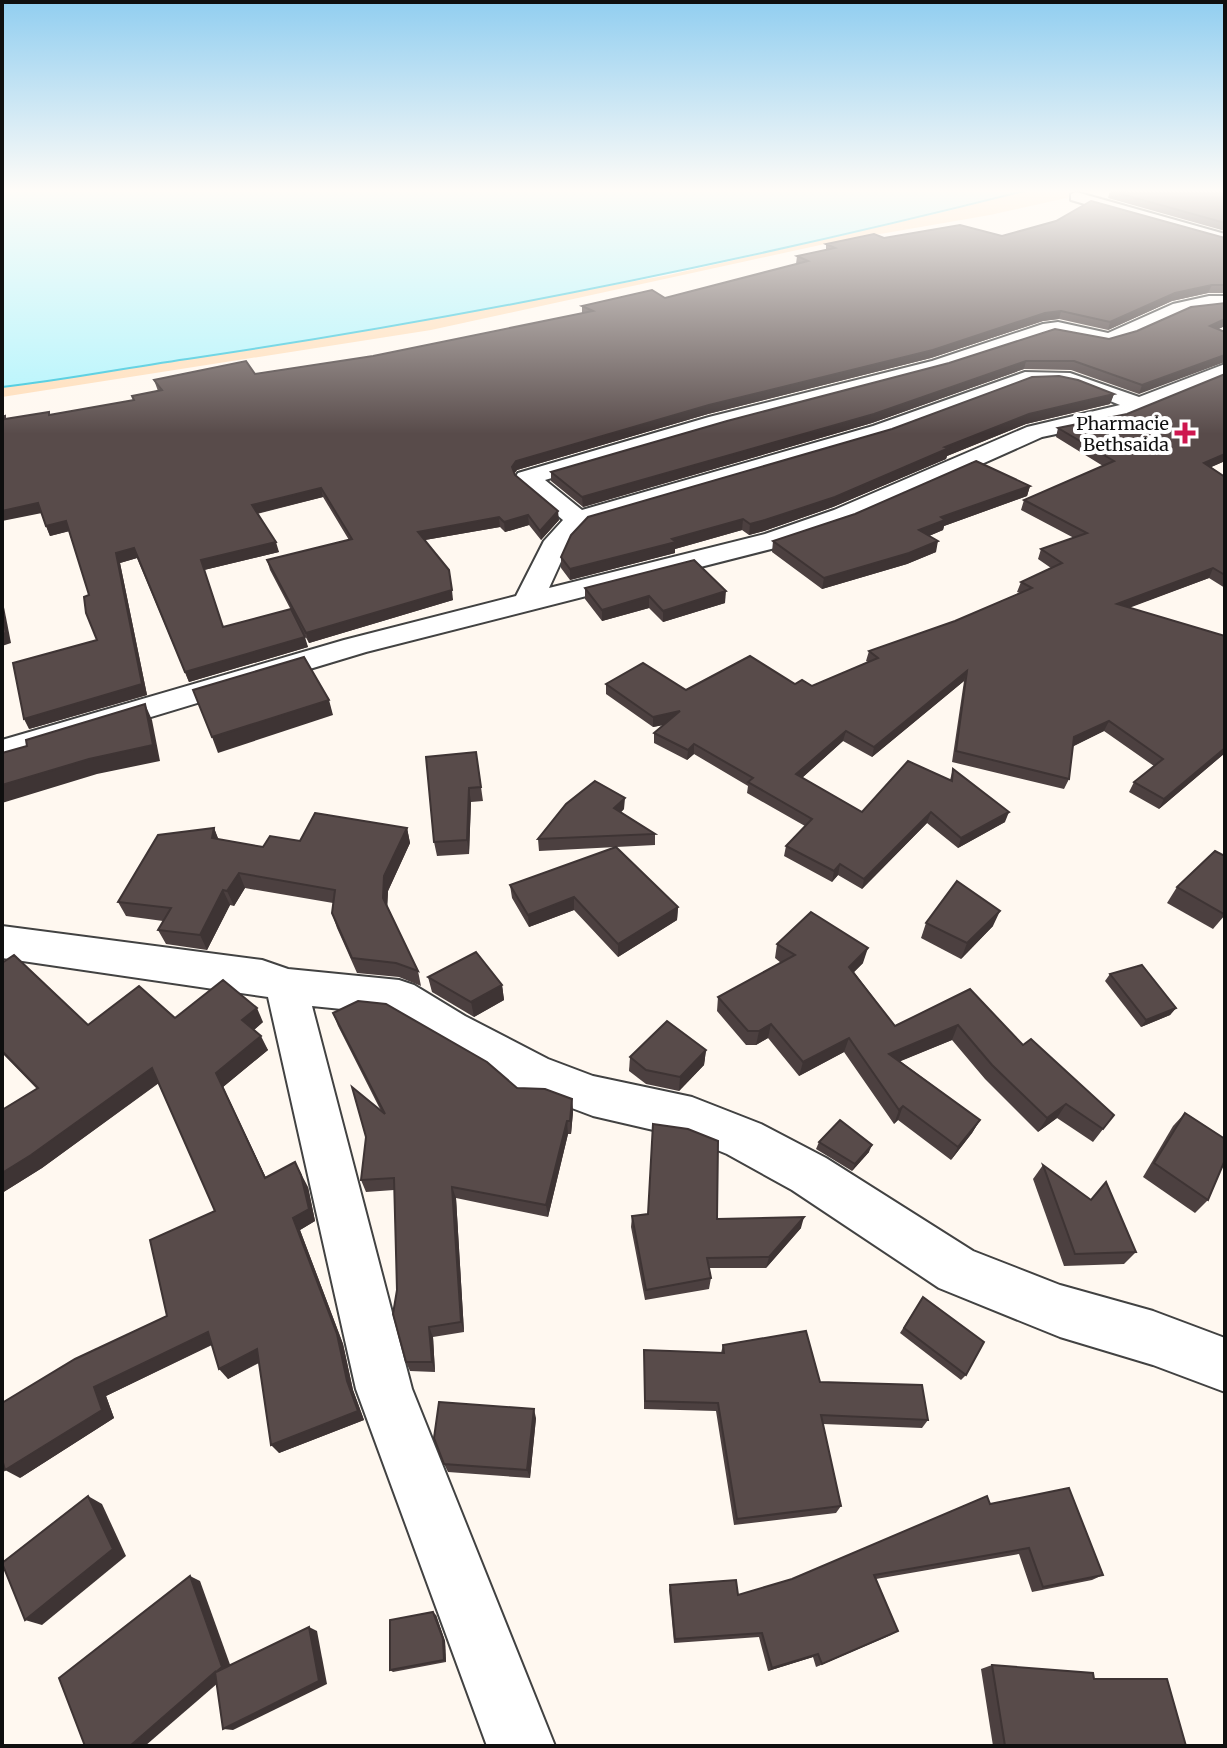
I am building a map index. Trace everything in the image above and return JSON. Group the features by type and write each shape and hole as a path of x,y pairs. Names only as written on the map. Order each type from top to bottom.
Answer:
{"street":[{"path":"578,519 527,478 717,422 939,365 1050,328 1070,328 1107,340 1194,302 1225,302"},
{"path":"2,751 355,646 774,540 843,516 1035,432 1114,415 1225,370"},
{"path":"529,600 557,541 578,519 881,431 1025,378 1048,374 1076,378 1139,405"},
{"path":"2,942 262,977 286,986 399,997 450,1029 532,1073 593,1096 692,1118 744,1139 809,1174 957,1270 1060,1311 1153,1338 1225,1365"},
{"path":"286,986 384,1389 521,1746"}],"sand":[{"path":"703,271 431,330 2,397 2,387 266,347"}],"water":[{"path":"2,271 678,271 405,324 2,387"}],"building":[{"path":"771,271 1225,271 1225,285 1175,293 1110,322 1061,311 1045,313 933,350 709,405 516,461 512,467 515,475 558,511 540,531 528,515 504,522 499,517 418,532 449,570 452,590 306,633 267,560 352,539 321,488 252,505 276,542 201,560 223,627 291,609 305,637 185,672 134,548 116,553 142,684 24,719 13,663 97,640 86,613 84,597 89,595 66,521 46,526 38,503 2,511 2,417 49,412 49,415 134,400 132,396 162,390 154,380 246,361 255,374 373,356 593,311 582,306 652,290 665,298"},
{"path":"1225,303 1225,319 1210,326 1225,332 1225,355 1142,385 1074,361 1026,361 874,414 582,497 551,472 727,421 949,363 1055,329 1109,339 1137,331 1191,307"},
{"path":"1225,374 1225,454 1204,463 1225,477 1225,575 1213,568 1117,604 1225,636 1225,748 1164,799 1134,782 1163,759 1109,721 1074,737 1069,779 956,751 967,671 874,747 846,731 796,774 862,812 908,761 952,781 953,769 1009,812 961,838 931,812 864,879 840,864 834,871 786,846 812,819 748,782 753,778 694,744 688,750 654,733 680,711 653,717 606,684 643,663 686,690 750,656 795,684 802,680 812,686 878,658 869,651 955,621 1032,588 1021,582 1062,563 1041,549 1087,533 1024,500 1114,461 1058,428 1127,414"},
{"path":"1059,376 1114,394 1029,414 945,447 949,448 835,497 765,520 750,524 743,519 672,539 676,542 570,569 561,557 571,535 588,517 892,429 1032,377"},
{"path":"976,461 1030,486 941,517 945,520 919,530 938,541 909,553 824,578 773,541 855,514"},
{"path":"694,560 726,591 663,611 649,596 602,610 585,588"},
{"path":"2,612 6,633 2,634"},
{"path":"304,657 329,700 212,737 193,690"},
{"path":"145,704 153,745 89,759 2,785 2,753 27,746 26,740"},
{"path":"476,752 481,787 469,788 467,840 434,842 426,757"},
{"path":"595,781 625,798 614,808 655,834 538,839 566,804"},
{"path":"315,813 407,828 384,876 383,898 418,971 396,963 352,958 332,913 335,890 239,873 227,891 223,890 200,935 158,930 171,908 118,902 158,835 214,828 212,838 263,847 270,836 300,841"},
{"path":"616,847 678,907 618,944 574,897 528,915 510,885"},
{"path":"1215,851 1225,856 1224,914 1177,887"},
{"path":"957,881 1000,911 967,943 926,923"},
{"path":"811,912 868,948 849,967 895,1026 970,989 1023,1045 1031,1039 1114,1115 1103,1129 1066,1104 1047,1118 992,1065 958,1025 889,1054 980,1120 958,1147 903,1106 899,1110 849,1038 803,1062 771,1024 759,1031 748,1031 718,997 795,955 777,944"},
{"path":"476,952 502,985 471,1002 428,977"},
{"path":"14,955 88,1025 139,986 175,1018 223,980 257,1008 242,1020 261,1036 216,1073 265,1178 295,1162 301,1175 309,1209 293,1218 337,1334 347,1381 358,1411 271,1445 257,1349 219,1369 208,1332 94,1387 102,1410 5,1470 2,1459 2,1403 75,1359 167,1316 150,1240 215,1211 152,1068 2,1173 2,1110 38,1088 2,1051 2,963"},
{"path":"1142,965 1176,1008 1146,1020 1110,974"},
{"path":"358,1001 386,1004 487,1062 517,1088 545,1089 572,1099 570,1121 567,1121 546,1205 452,1187 461,1322 429,1327 432,1362 406,1362 393,1314 397,1290 394,1178 361,1180 366,1137 352,1087 385,1114 333,1013"},
{"path":"667,1021 706,1050 680,1077 646,1070 630,1057"},
{"path":"1185,1113 1225,1139 1225,1160 1208,1200 1154,1163"},
{"path":"840,1120 872,1145 855,1164 819,1142"},
{"path":"653,1124 688,1129 718,1141 717,1219 804,1217 769,1257 707,1258 711,1278 646,1290 632,1216 648,1214"},
{"path":"1043,1165 1091,1200 1106,1182 1136,1252 1075,1254"},
{"path":"923,1297 984,1342 966,1375 904,1328"},
{"path":"806,1331 820,1382 922,1385 928,1420 821,1415 841,1506 737,1519 718,1403 645,1401 644,1350 724,1353 723,1345"},
{"path":"439,1402 534,1409 527,1470 444,1464 434,1438"},
{"path":"1069,1488 1103,1575 1043,1587 1029,1548 874,1575 898,1631 822,1664 818,1654 772,1668 762,1633 675,1639 670,1585 736,1580 738,1595 792,1579 987,1496 990,1504"},
{"path":"88,1496 113,1549 25,1620 2,1563"},
{"path":"190,1576 222,1667 216,1672 309,1627 319,1681 223,1729 215,1672 130,1746 85,1746 59,1678"},
{"path":"433,1612 443,1639 444,1660 390,1670 390,1620"},
{"path":"992,1665 1093,1673 1094,1679 1167,1679 1186,1746 1005,1746"}],"place":[{"name":"Pharmacie Bethsaida","path":"1185,433"}]}
